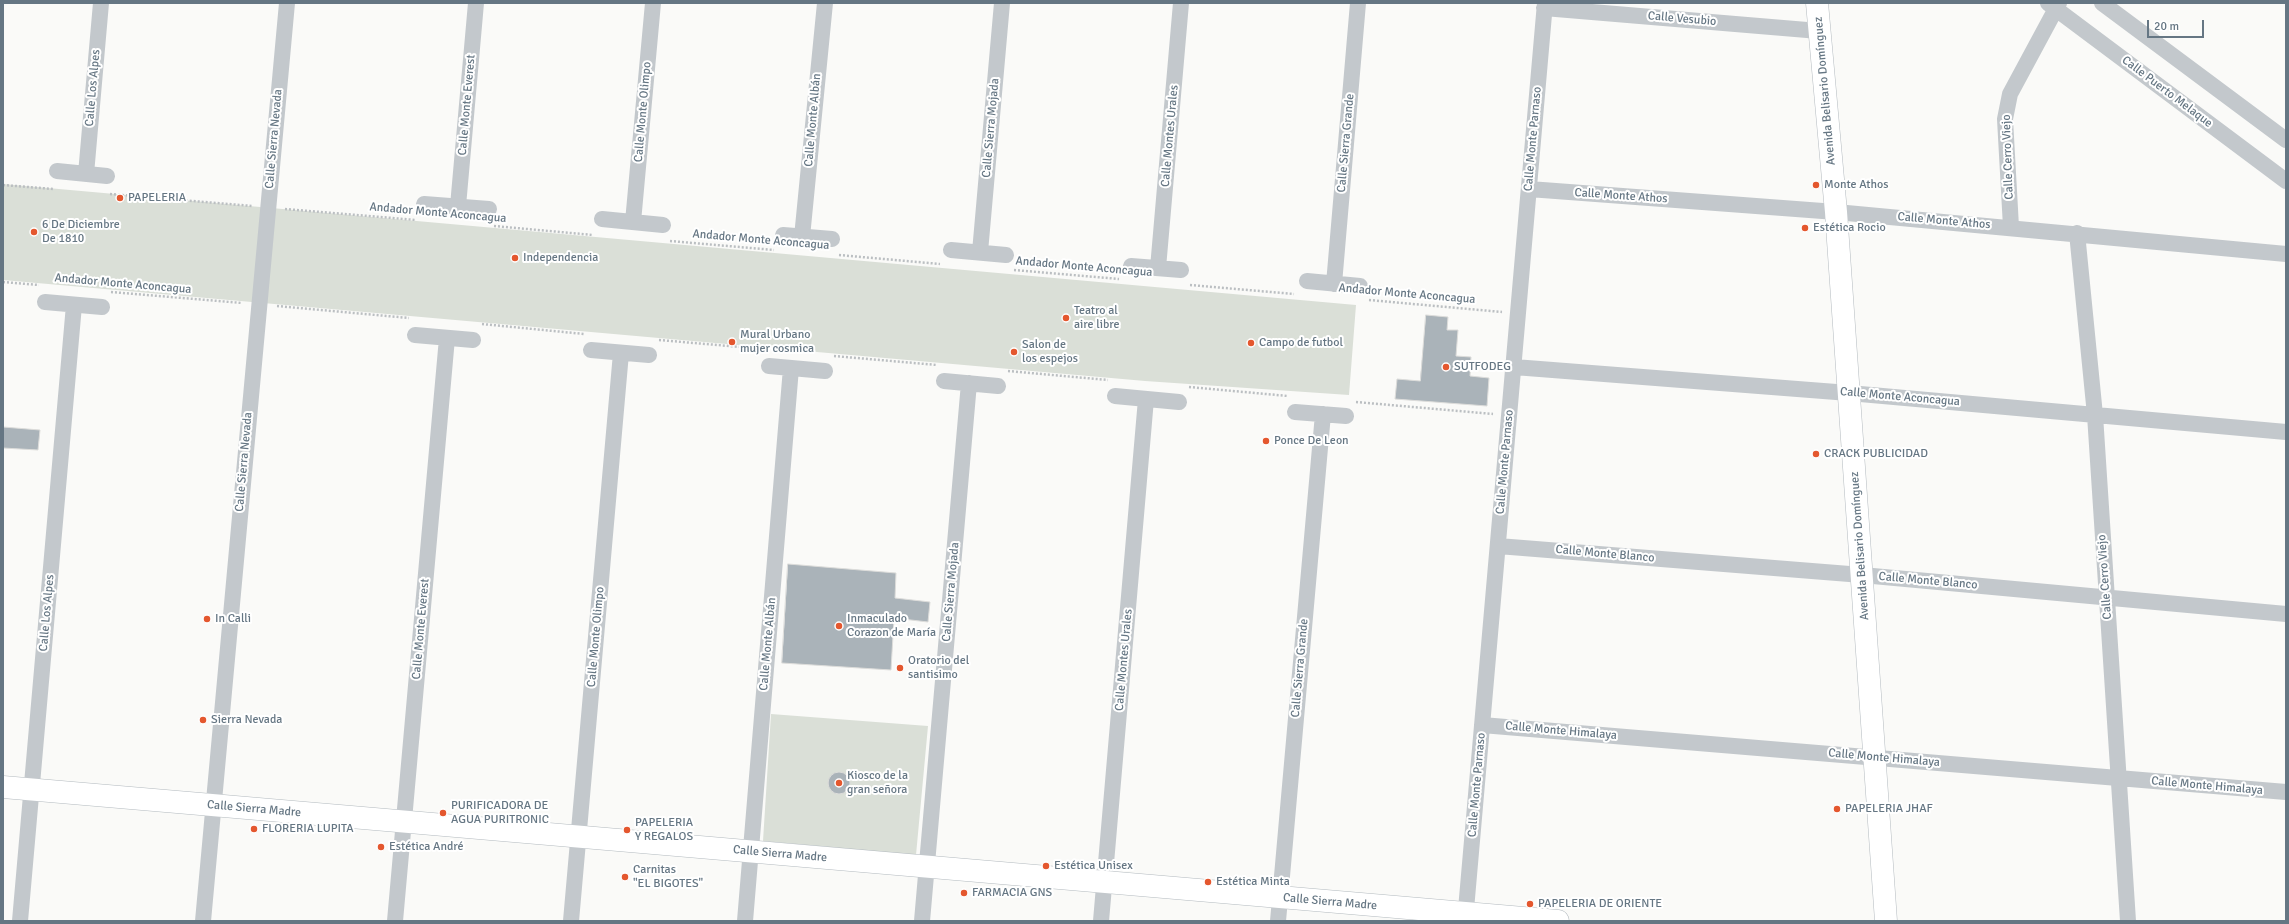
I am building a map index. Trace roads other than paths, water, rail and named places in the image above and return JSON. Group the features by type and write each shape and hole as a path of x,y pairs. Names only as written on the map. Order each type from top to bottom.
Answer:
{"street":[{"name":"Calle Los Alpes","path":"86,174 101,3"},
{"name":"Calle Sierra Nevada","path":"203,921 212,805 287,3"},
{"name":"Calle Monte Everest","path":"458,206 476,3"},
{"name":"Calle Monte Olimpo","path":"633,222 653,3"},
{"name":"Calle Monte Albán","path":"802,237 825,3"},
{"name":"Calle Sierra Mojada","path":"980,252 1002,3"},
{"name":"Calle Montes Urales","path":"1158,268 1182,3"},
{"name":"Calle Sierra Grande","path":"1334,284 1358,3"},
{"name":"Avenida Belisario Domínguez","path":"1817,3 1836,212 1886,921"},
{"path":"2102,3 2286,140"},
{"name":"Calle Vesubio","path":"1545,5 1819,31"},
{"name":"Calle Monte Parnaso","path":"1466,917 1545,5"},
{"name":"Calle Puerto Melaque","path":"2054,5 2286,181"},
{"name":"Calle Cerro Viejo","path":"2011,227 2005,119 2007,105 2010,94 2054,5"},
{"path":"58,171 106,176"},
{"name":"Calle Monte Athos","path":"1529,189 2011,227 2286,254"},
{"path":"424,204 489,209"},
{"path":"602,219 663,225"},
{"name":"Calle Cerro Viejo","path":"2077,233 2095,415 2128,921"},
{"path":"783,235 802,237 832,247"},
{"path":"948,257 980,252 1007,262"},
{"path":"1131,266 1158,268 1182,277"},
{"path":"1307,281 1334,284 1363,293"},
{"path":"44,302 102,308"},
{"name":"Calle Los Alpes","path":"20,921 74,305"},
{"path":"415,335 473,340"},
{"name":"Calle Monte Everest","path":"395,921 447,338"},
{"path":"591,350 649,355"},
{"name":"Calle Monte Olimpo","path":"571,921 622,353"},
{"path":"769,366 825,371"},
{"name":"Calle Monte Aconcagua","path":"1514,367 1849,393 2286,432"},
{"name":"Calle Monte Albán","path":"745,921 791,368"},
{"path":"944,381 998,386"},
{"name":"Calle Sierra Mojada","path":"922,921 969,384"},
{"path":"1115,396 1146,399 1180,394"},
{"name":"Calle Montes Urales","path":"1101,921 1146,399"},
{"path":"1295,412 1323,414 1346,409"},
{"name":"Calle Sierra Grande","path":"1278,921 1323,414"},
{"name":"Calle Monte Blanco","path":"1498,546 1862,575 2286,614"},
{"name":"Calle Monte Himalaya","path":"1482,725 2286,792"},
{"name":"Calle Sierra Madre","path":"3,787 1280,897 1466,917 1558,921"}],"place":[{"name":"Monte Athos","path":"1816,185"},
{"name":"PAPELERIA","path":"120,198"},
{"name":"Estética Rocio","path":"1805,228"},
{"name":"6 De Diciembre De 1810","path":"34,232"},
{"name":"Independencia","path":"515,258"},
{"name":"Teatro al aire libre","path":"1066,318"},
{"name":"Mural Urbano mujer cosmica","path":"732,342"},
{"name":"Campo de futbol","path":"1251,343"},
{"name":"Salon de los espejos","path":"1014,352"},
{"name":"SUTFODEG","path":"1446,367"},
{"name":"Ponce De Leon","path":"1266,441"},
{"name":"CRACK PUBLICIDAD","path":"1816,454"},
{"name":"In Calli","path":"207,619"},
{"name":"Inmaculado Corazon de María","path":"839,626"},
{"name":"Oratorio del santisimo","path":"900,668"},
{"name":"Sierra Nevada","path":"203,720"},
{"name":"Kiosco de la gran señora","path":"839,783"},
{"name":"PAPELERIA JHAF","path":"1837,809"},
{"name":"PURIFICADORA DE AGUA PURITRONIC","path":"443,813"},
{"name":"FLORERIA LUPITA","path":"254,829"},
{"name":"PAPELERIA Y REGALOS","path":"627,830"},
{"name":"Estética André","path":"381,847"},
{"name":"Estética Unisex","path":"1046,866"},
{"name":"Carnitas \"EL BIGOTES\"","path":"625,877"},
{"name":"Estética Minta","path":"1208,882"},
{"name":"FARMACIA GNS","path":"964,893"},
{"name":"PAPELERIA DE ORIENTE","path":"1530,904"}]}
